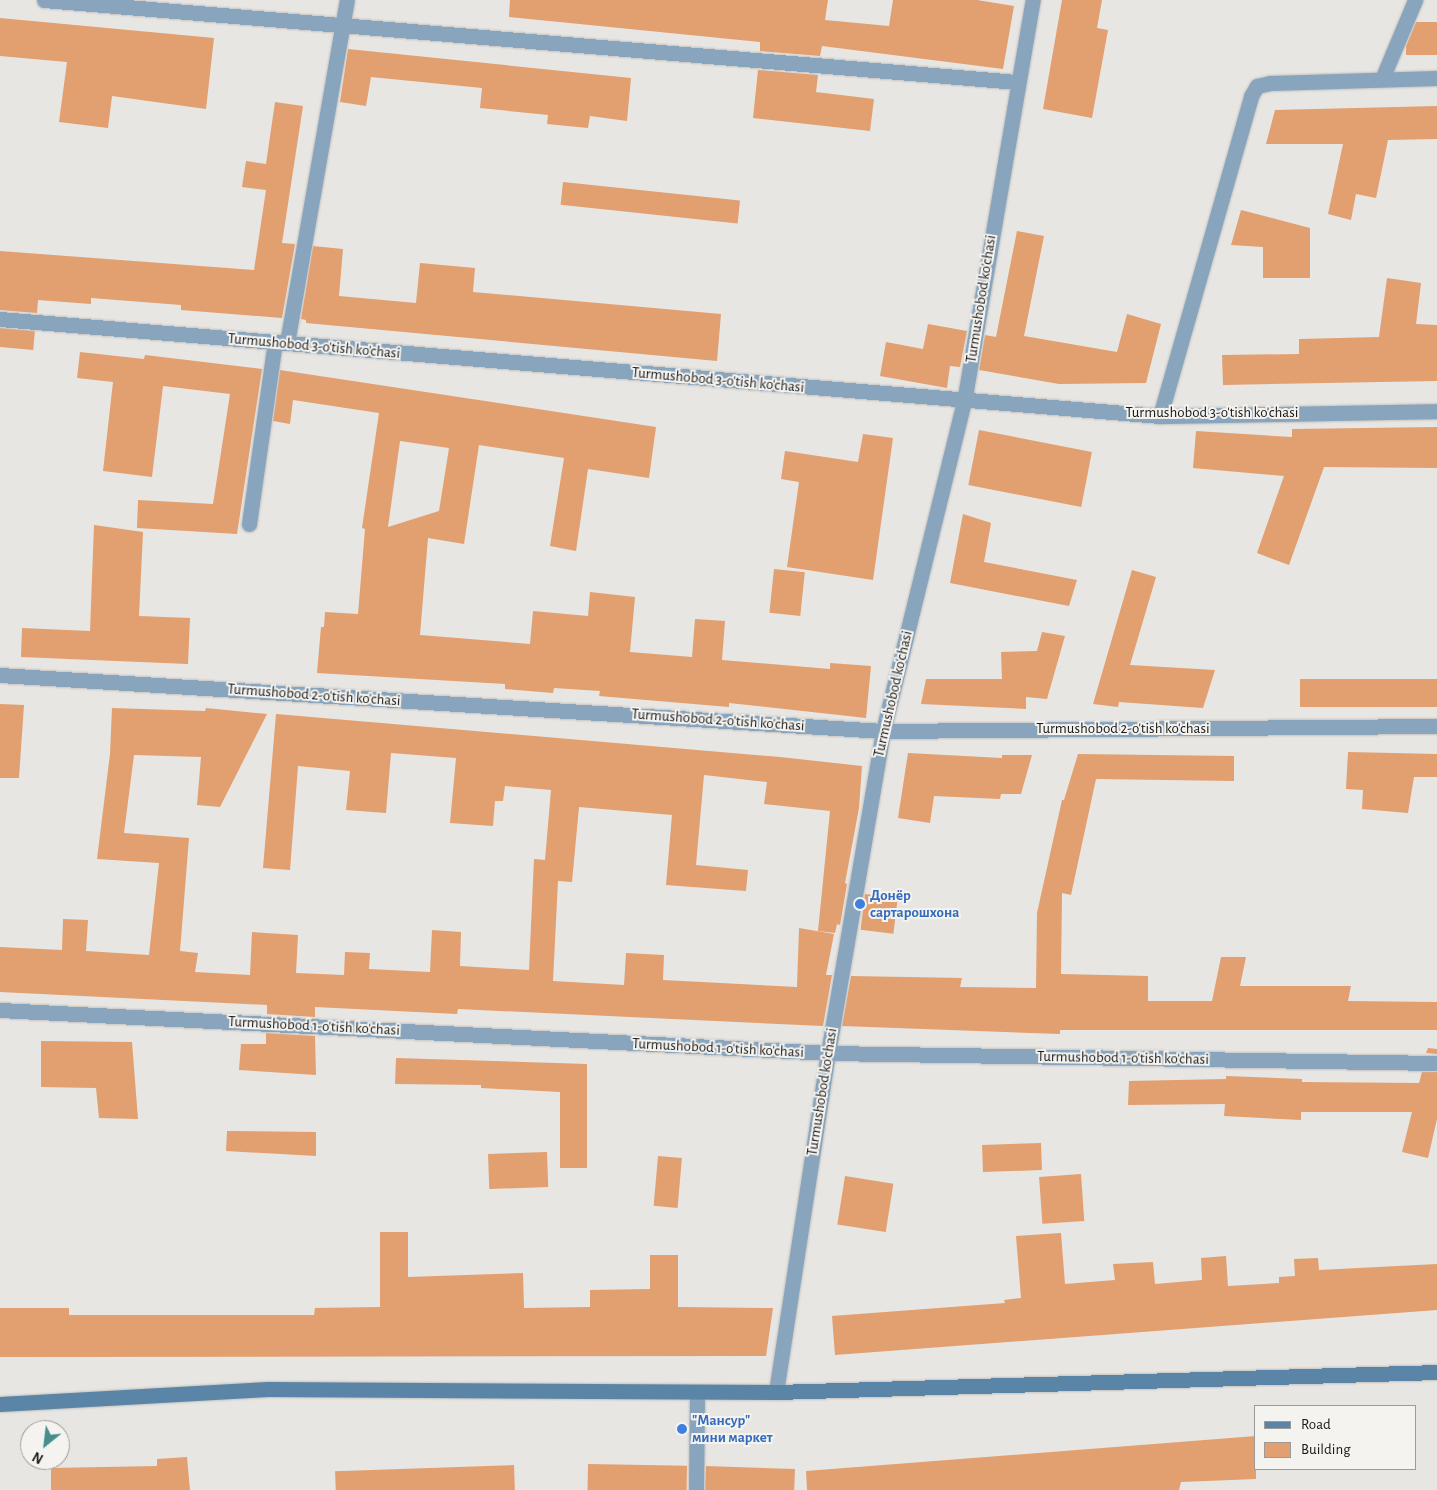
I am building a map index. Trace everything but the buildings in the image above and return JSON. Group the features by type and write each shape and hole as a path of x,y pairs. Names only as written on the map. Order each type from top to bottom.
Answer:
{"street":[{"path":"44,0 1017,82"},
{"path":"250,524 281,343 346,0"},
{"name":"Turmushobod ko'chasi","path":"776,1392 828,1054 883,731 964,402 1017,82 1033,0"},
{"path":"1382,79 1415,0"},
{"path":"1160,416 1251,96 1258,86 1270,83 1437,78"},
{"name":"Turmushobod 3-o'tish ko'chasi","path":"0,319 964,402 1160,416 1437,411"},
{"name":"Turmushobod 2-o'tish ko'chasi","path":"0,675 883,731 1437,726"},
{"name":"Turmushobod 1-o'tish ko'chasi","path":"0,1010 828,1054 1437,1063"},
{"path":"0,1404 268,1389 776,1392 1437,1372"},
{"path":"696,1490 697,1392"}],"place":[{"name":"Донёр сартарошхона","path":"860,904"},
{"name":"\"Мансур\" мини маркет","path":"682,1429"}]}
